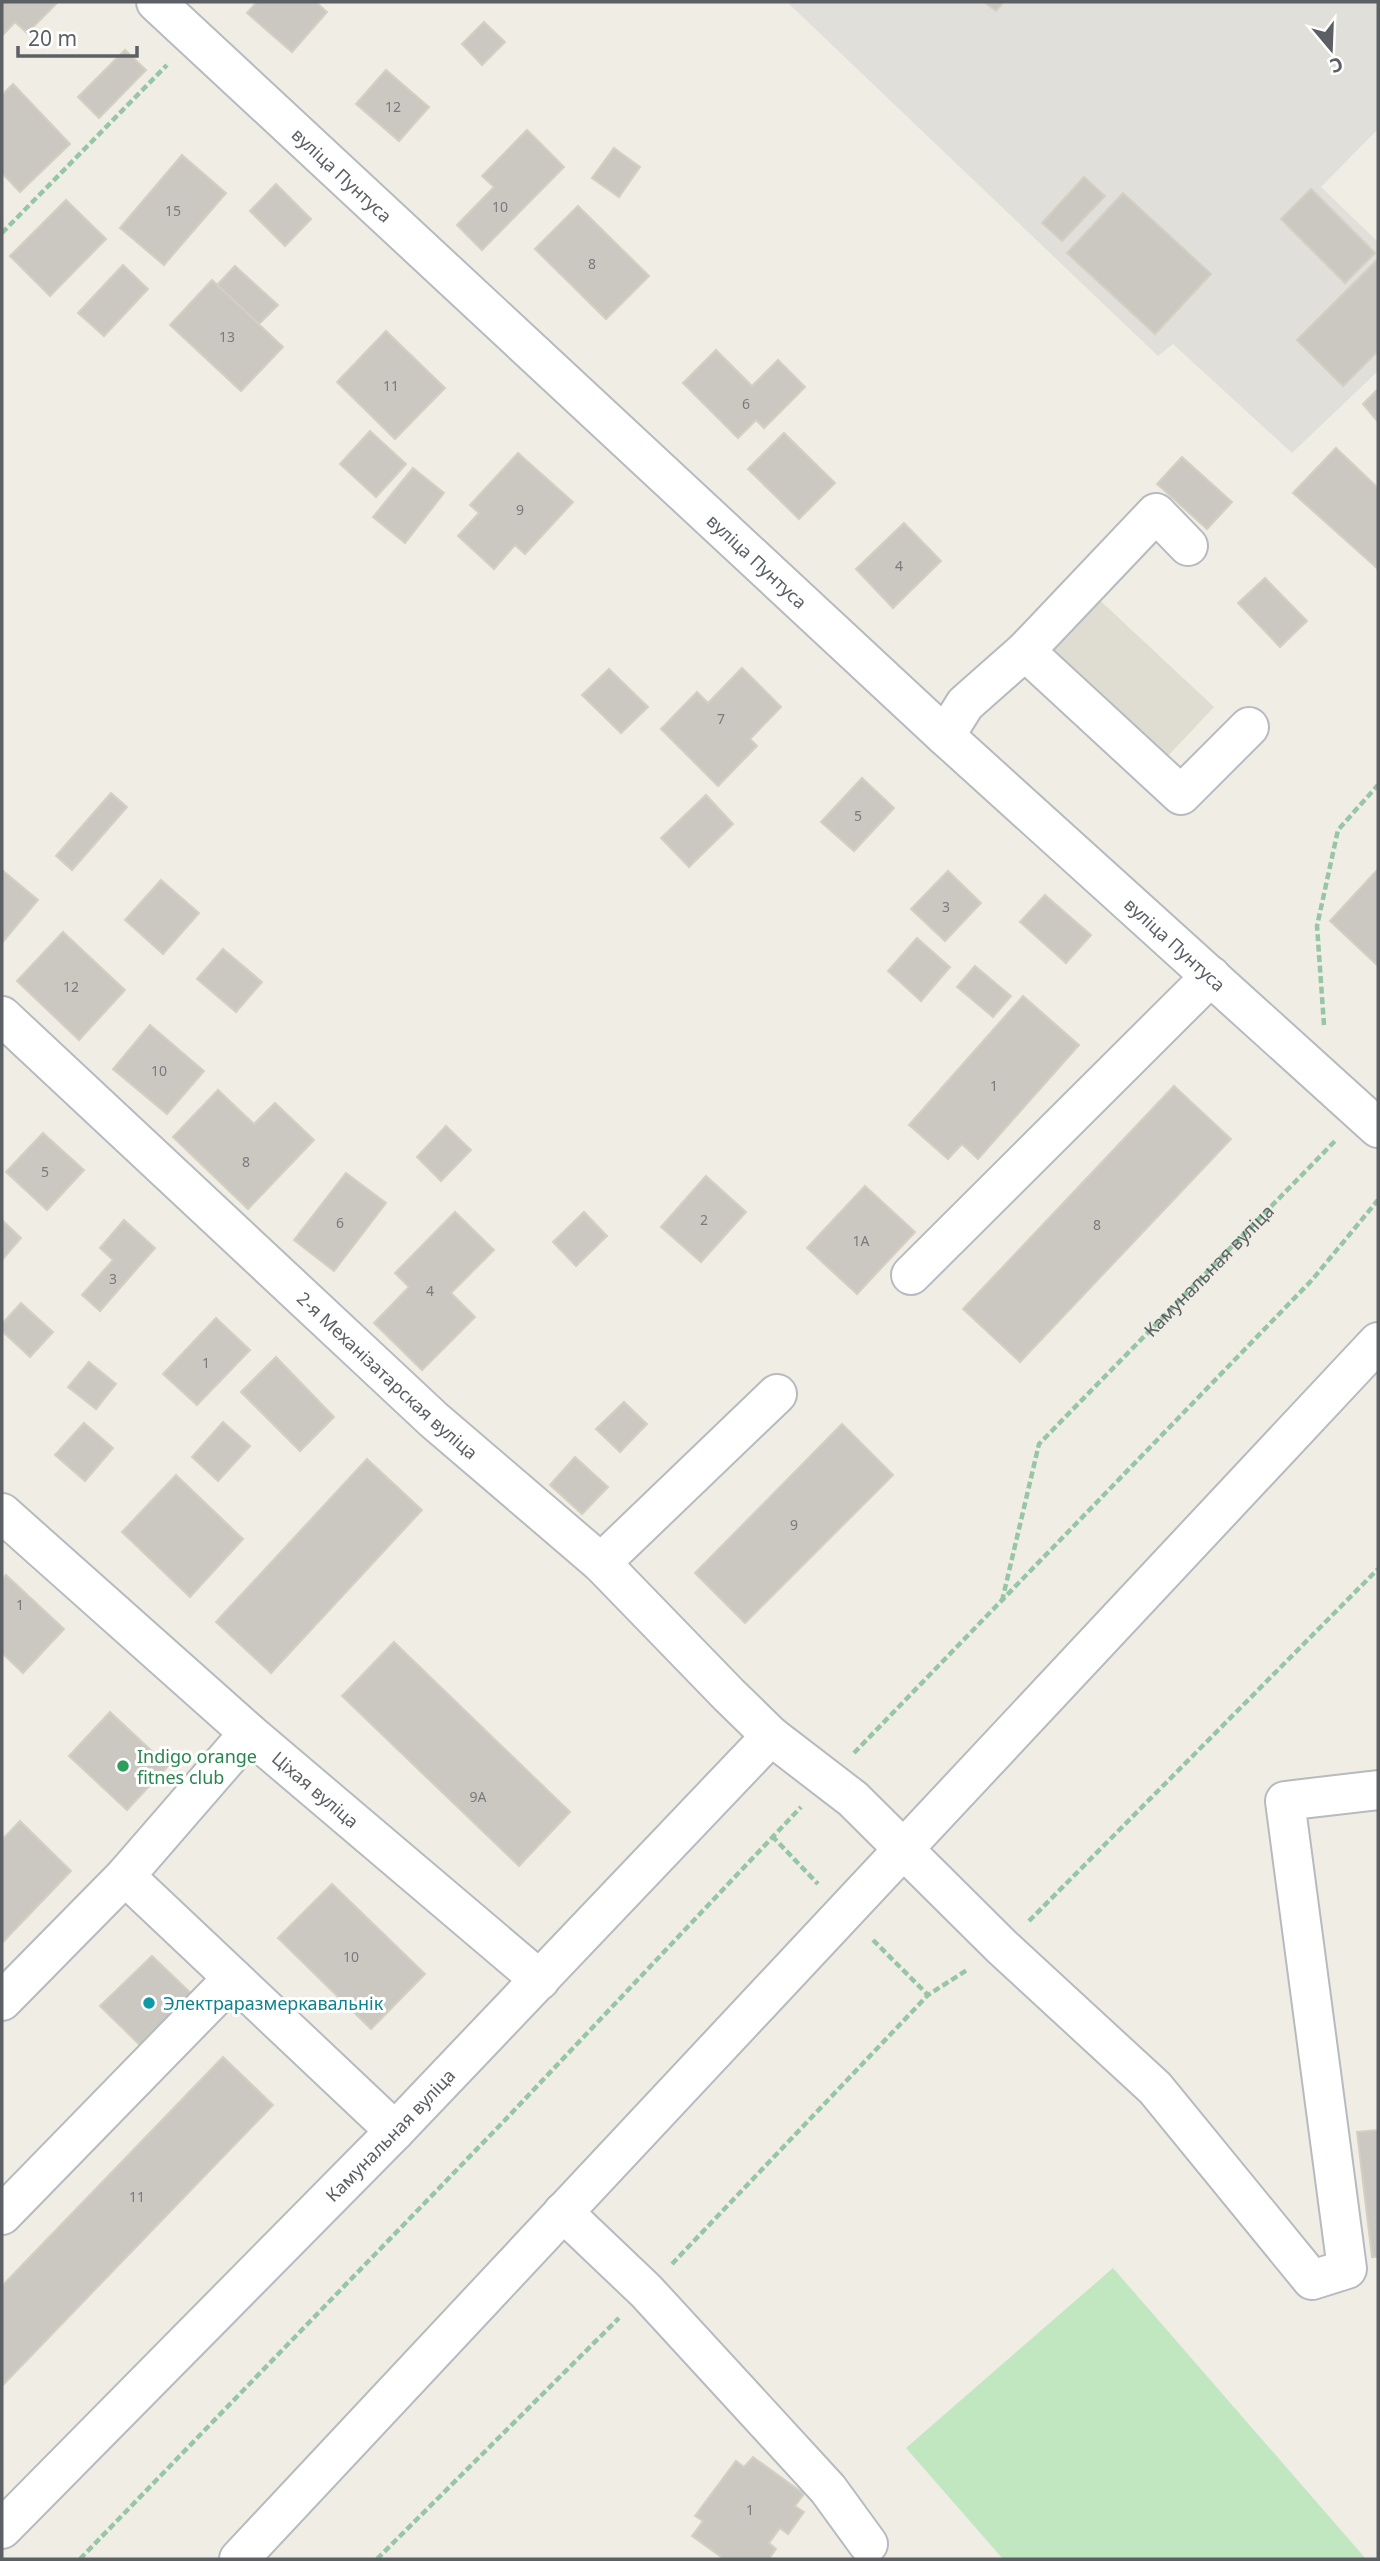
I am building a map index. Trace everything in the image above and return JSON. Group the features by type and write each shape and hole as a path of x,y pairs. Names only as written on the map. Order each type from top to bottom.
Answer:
{"street":[{"name":"вуліца Пунтуса","path":"156,2 945,736 1371,1121"},
{"path":"945,736 965,704 1025,651 1156,513 1188,546"},
{"path":"1025,651 1181,795 1249,727"},
{"path":"911,1275 1211,976"},
{"name":"2-я Механізатарская вуліца","path":"2,1016 434,1420 601,1563 771,1736 853,1799 1002,1947 1155,2088 1312,2280 1347,2269 1285,1801 1378,1790"},
{"path":"239,2559 1378,1342"},
{"path":"601,1563 777,1394"},
{"name":"Ціхая вуліца","path":"2,1513 249,1733 540,1980"},
{"path":"2,2001 125,1876 249,1733"},
{"name":"Камунальная вуліца","path":"2,2529 395,2131 771,1736"},
{"path":"125,1876 395,2131"},
{"path":"2,2214 233,1978"},
{"path":"563,2212 646,2291 828,2489 868,2544"}],"path":[{"path":"2,233 194,37"},
{"path":"1324,1030 1317,926 1338,830 1378,785"},
{"name":"Камунальная вуліца","path":"1001,1601 1039,1444 1371,1121"},
{"path":"80,2559 506,2119 828,1779 1312,1280 1378,1200"},
{"path":"377,2559 646,2291 928,1995 1002,1947 1378,1569"}],"shaded area":[{"path":"787,2 1378,2 1378,129 1321,187 1378,242 1378,371 1292,453 1173,344 1158,356"},
{"path":"1092,593 1214,707 1164,760 1043,647"}],"green space":[{"path":"1113,2268 1366,2559 1003,2559 906,2448"}],"building":[{"path":"2,2 58,2 27,33 15,22 2,36"},
{"path":"257,2 316,2 327,12 292,52 247,13"},
{"path":"984,2 1004,2 996,11"},
{"path":"484,22 505,42 482,65 462,44"},
{"path":"125,50 146,70 99,118 78,97"},
{"path":"386,70 429,107 399,141 356,104"},
{"path":"13,84 70,144 20,192 2,173 2,95"},
{"path":"527,130 564,167 482,250 457,225 494,187 482,176"},
{"path":"614,148 640,167 619,197 592,178"},
{"path":"182,155 226,193 164,265 120,228"},
{"path":"1084,177 1105,196 1062,241 1042,223"},
{"path":"276,184 311,219 285,246 250,211"},
{"path":"1311,189 1375,253 1345,283 1281,219"},
{"path":"1123,193 1211,274 1155,334 1067,253"},
{"path":"66,200 106,239 50,296 10,256"},
{"path":"578,206 649,276 606,319 535,249"},
{"path":"1378,259 1378,351 1343,386 1297,340"},
{"path":"123,265 148,289 104,336 78,313"},
{"path":"235,266 278,305 259,324 217,285"},
{"path":"212,280 283,347 241,391 170,325"},
{"path":"386,331 445,388 395,439 337,382"},
{"path":"716,350 752,386 778,360 805,387 764,428 756,420 738,438 683,383"},
{"path":"1378,389 1378,422 1363,404"},
{"path":"370,431 406,464 376,497 340,464"},
{"path":"784,433 835,483 799,519 748,469"},
{"path":"1336,448 1378,488 1378,569 1293,493"},
{"path":"518,453 573,502 525,554 515,545 494,569 458,536 479,513 470,505"},
{"path":"1182,457 1232,502 1207,529 1157,484"},
{"path":"413,468 444,493 405,543 373,517"},
{"path":"904,523 941,561 893,608 856,569"},
{"path":"1265,578 1307,621 1280,647 1238,603"},
{"path":"742,668 781,707 750,739 757,746 718,786 661,729 697,692 708,703"},
{"path":"609,669 648,707 621,733 582,695"},
{"path":"862,778 894,808 854,851 821,822"},
{"path":"111,793 127,807 72,870 56,856"},
{"path":"706,795 733,824 689,867 661,838"},
{"path":"1378,869 1378,966 1330,921"},
{"path":"2,870 38,900 2,943"},
{"path":"948,871 981,903 945,941 911,909"},
{"path":"161,880 199,913 163,954 125,920"},
{"path":"1045,895 1091,935 1066,963 1020,922"},
{"path":"63,932 125,990 79,1040 17,981"},
{"path":"917,938 950,967 921,1001 888,971"},
{"path":"223,949 262,982 236,1012 197,979"},
{"path":"975,966 1011,996 993,1017 957,987"},
{"path":"1023,996 1079,1045 978,1159 962,1144 948,1159 909,1125"},
{"path":"150,1025 204,1071 167,1114 113,1069"},
{"path":"1174,1086 1231,1139 1020,1362 963,1309"},
{"path":"218,1090 254,1124 275,1103 314,1140 248,1209 173,1137"},
{"path":"446,1126 471,1150 441,1181 417,1157"},
{"path":"43,1133 84,1170 47,1210 6,1172"},
{"path":"346,1173 386,1203 334,1271 294,1240"},
{"path":"706,1176 746,1212 701,1262 661,1227"},
{"path":"865,1186 915,1232 857,1294 807,1248"},
{"path":"455,1212 494,1250 451,1293 475,1317 422,1370 374,1323 409,1287 395,1273"},
{"path":"584,1212 607,1236 576,1266 553,1242"},
{"path":"2,1220 21,1238 2,1260"},
{"path":"124,1220 155,1248 100,1311 82,1295 113,1260 100,1248"},
{"path":"21,1303 53,1332 30,1357 2,1331 2,1324"},
{"path":"216,1318 250,1350 197,1405 163,1374"},
{"path":"276,1357 334,1417 300,1451 241,1392"},
{"path":"89,1362 116,1384 96,1409 68,1387"},
{"path":"624,1402 647,1424 620,1452 596,1429"},
{"path":"223,1422 250,1446 218,1481 192,1457"},
{"path":"84,1423 113,1448 85,1481 55,1455"},
{"path":"842,1424 893,1475 745,1623 695,1573"},
{"path":"575,1457 608,1487 582,1514 550,1485"},
{"path":"367,1459 422,1510 271,1673 216,1622"},
{"path":"176,1475 243,1539 190,1597 122,1532"},
{"path":"6,1575 64,1629 23,1673 2,1653 2,1580"},
{"path":"394,1642 570,1812 519,1866 342,1696"},
{"path":"110,1712 168,1766 127,1810 69,1756"},
{"path":"20,1821 71,1871 2,1943 2,1840"},
{"path":"332,1884 425,1974 371,2029 278,1938"},
{"name":"Электраразмеркавальнік","path":"152,1956 197,1999 148,2053 100,2006"},
{"path":"223,2057 273,2105 2,2386 2,2286"},
{"path":"1378,2130 1378,2257 1372,2257 1357,2132"},
{"path":"753,2457 804,2494 795,2506 804,2512 788,2534 780,2528 769,2543 776,2549 769,2559 724,2559 692,2536 703,2521 695,2516 736,2461 744,2467"}],"place":[{"name":"Indigo orange fitnes club","path":"123,1766"},
{"name":"Электраразмеркавальнік","path":"149,2003"}]}
